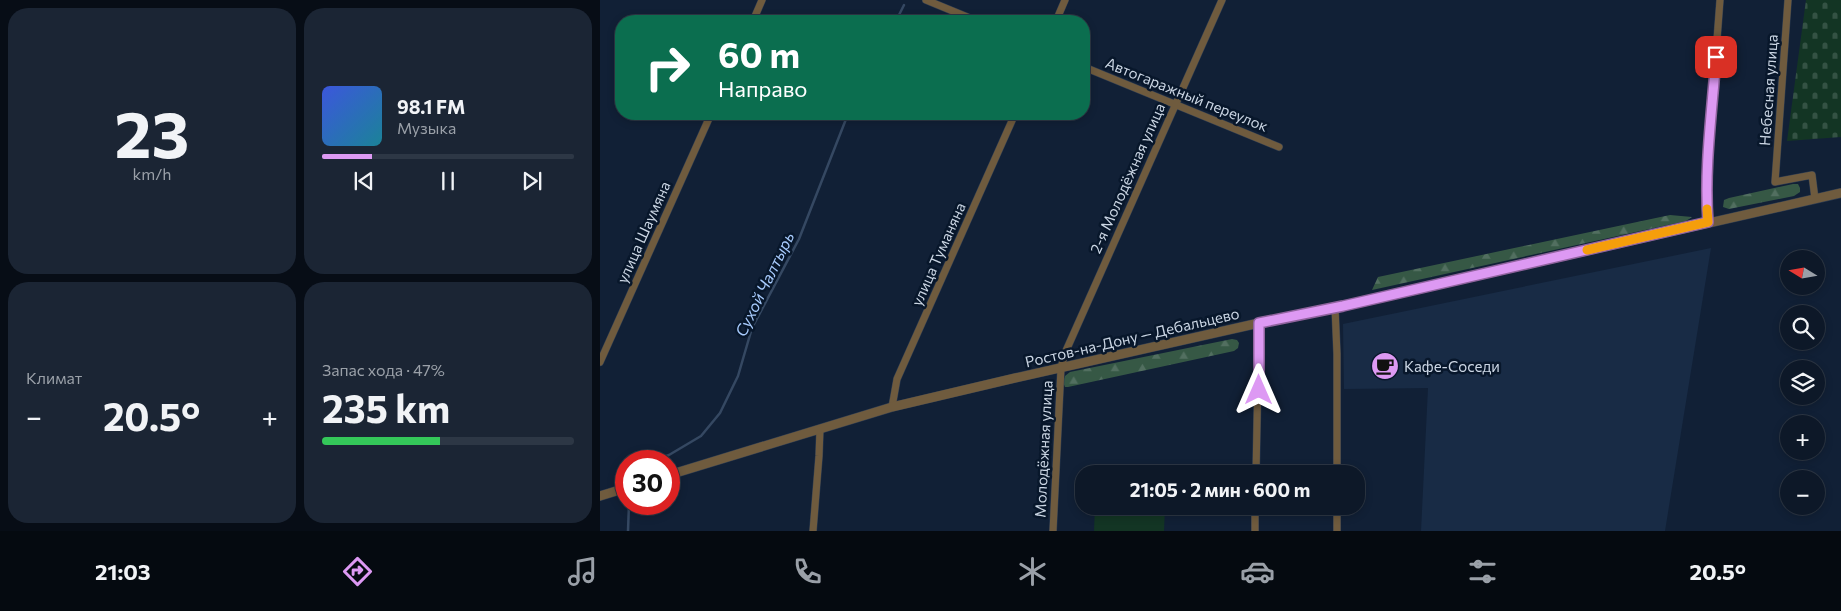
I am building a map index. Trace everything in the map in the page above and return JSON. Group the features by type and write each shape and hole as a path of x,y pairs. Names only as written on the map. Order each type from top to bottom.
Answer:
{"street":[{"path":"756,15 762,0"},
{"path":"926,0 962,15"},
{"path":"1059,15 1065,0"},
{"name":"2-я Молодёжная улица","path":"1061,368 1069,342 1222,0"},
{"path":"1708,222 1706,197 1720,0"},
{"name":"Небесная улица","path":"1788,0 1775,182 1812,175 1815,199"},
{"name":"Автогаражный переулок","path":"1090,69 1279,147"},
{"name":"улица Шаумяна","path":"600,362 708,120"},
{"name":"улица Туманяна","path":"892,407 897,379 1012,120"},
{"name":"Ростов-на-Дону — Дебальцево","path":"680,472 892,407 1841,193"},
{"path":"1335,307 1337,465"},
{"path":"1256,465 1259,323"},
{"name":"Молодёжная улица","path":"1053,531 1061,368"},
{"path":"813,531 820,429"},
{"path":"600,496 615,491"},
{"path":"1255,531 1256,515"},
{"path":"1337,515 1337,531"}],"shaded area":[{"path":"1711,248 1665,531 1421,531 1428,388 1344,389 1343,324"}],"green space":[{"path":"1806,0 1841,0 1841,137 1787,141"},
{"path":"1798,184 1800,188 1800,192 1794,196 1729,209 1723,207 1724,200 1729,198"},
{"path":"1670,215 1692,217 1686,221 1372,290 1378,277"},
{"path":"1232,339 1237,340 1239,343 1238,348 1234,351 1068,387 1065,387 1063,382 1065,376 1070,372"},
{"path":"1095,515 1165,515 1164,531 1094,531"}],"waterway":[{"name":"Сухой Чалтырь","path":"899,15 904,5"},
{"name":"Сухой Чалтырь","path":"677,450 701,436 720,413 738,376 752,328 799,239 846,120"},
{"name":"Сухой Чалтырь","path":"628,531 629,515"}],"slow traffic":[{"path":"1587,250 1708,222 1707,209"}],"place":[{"name":"Кафе-Соседи","path":"1385,366"}],"route":[{"path":"1259,390 1259,323 1343,306 1708,222 1706,197 1707,171 1716,57"}]}
